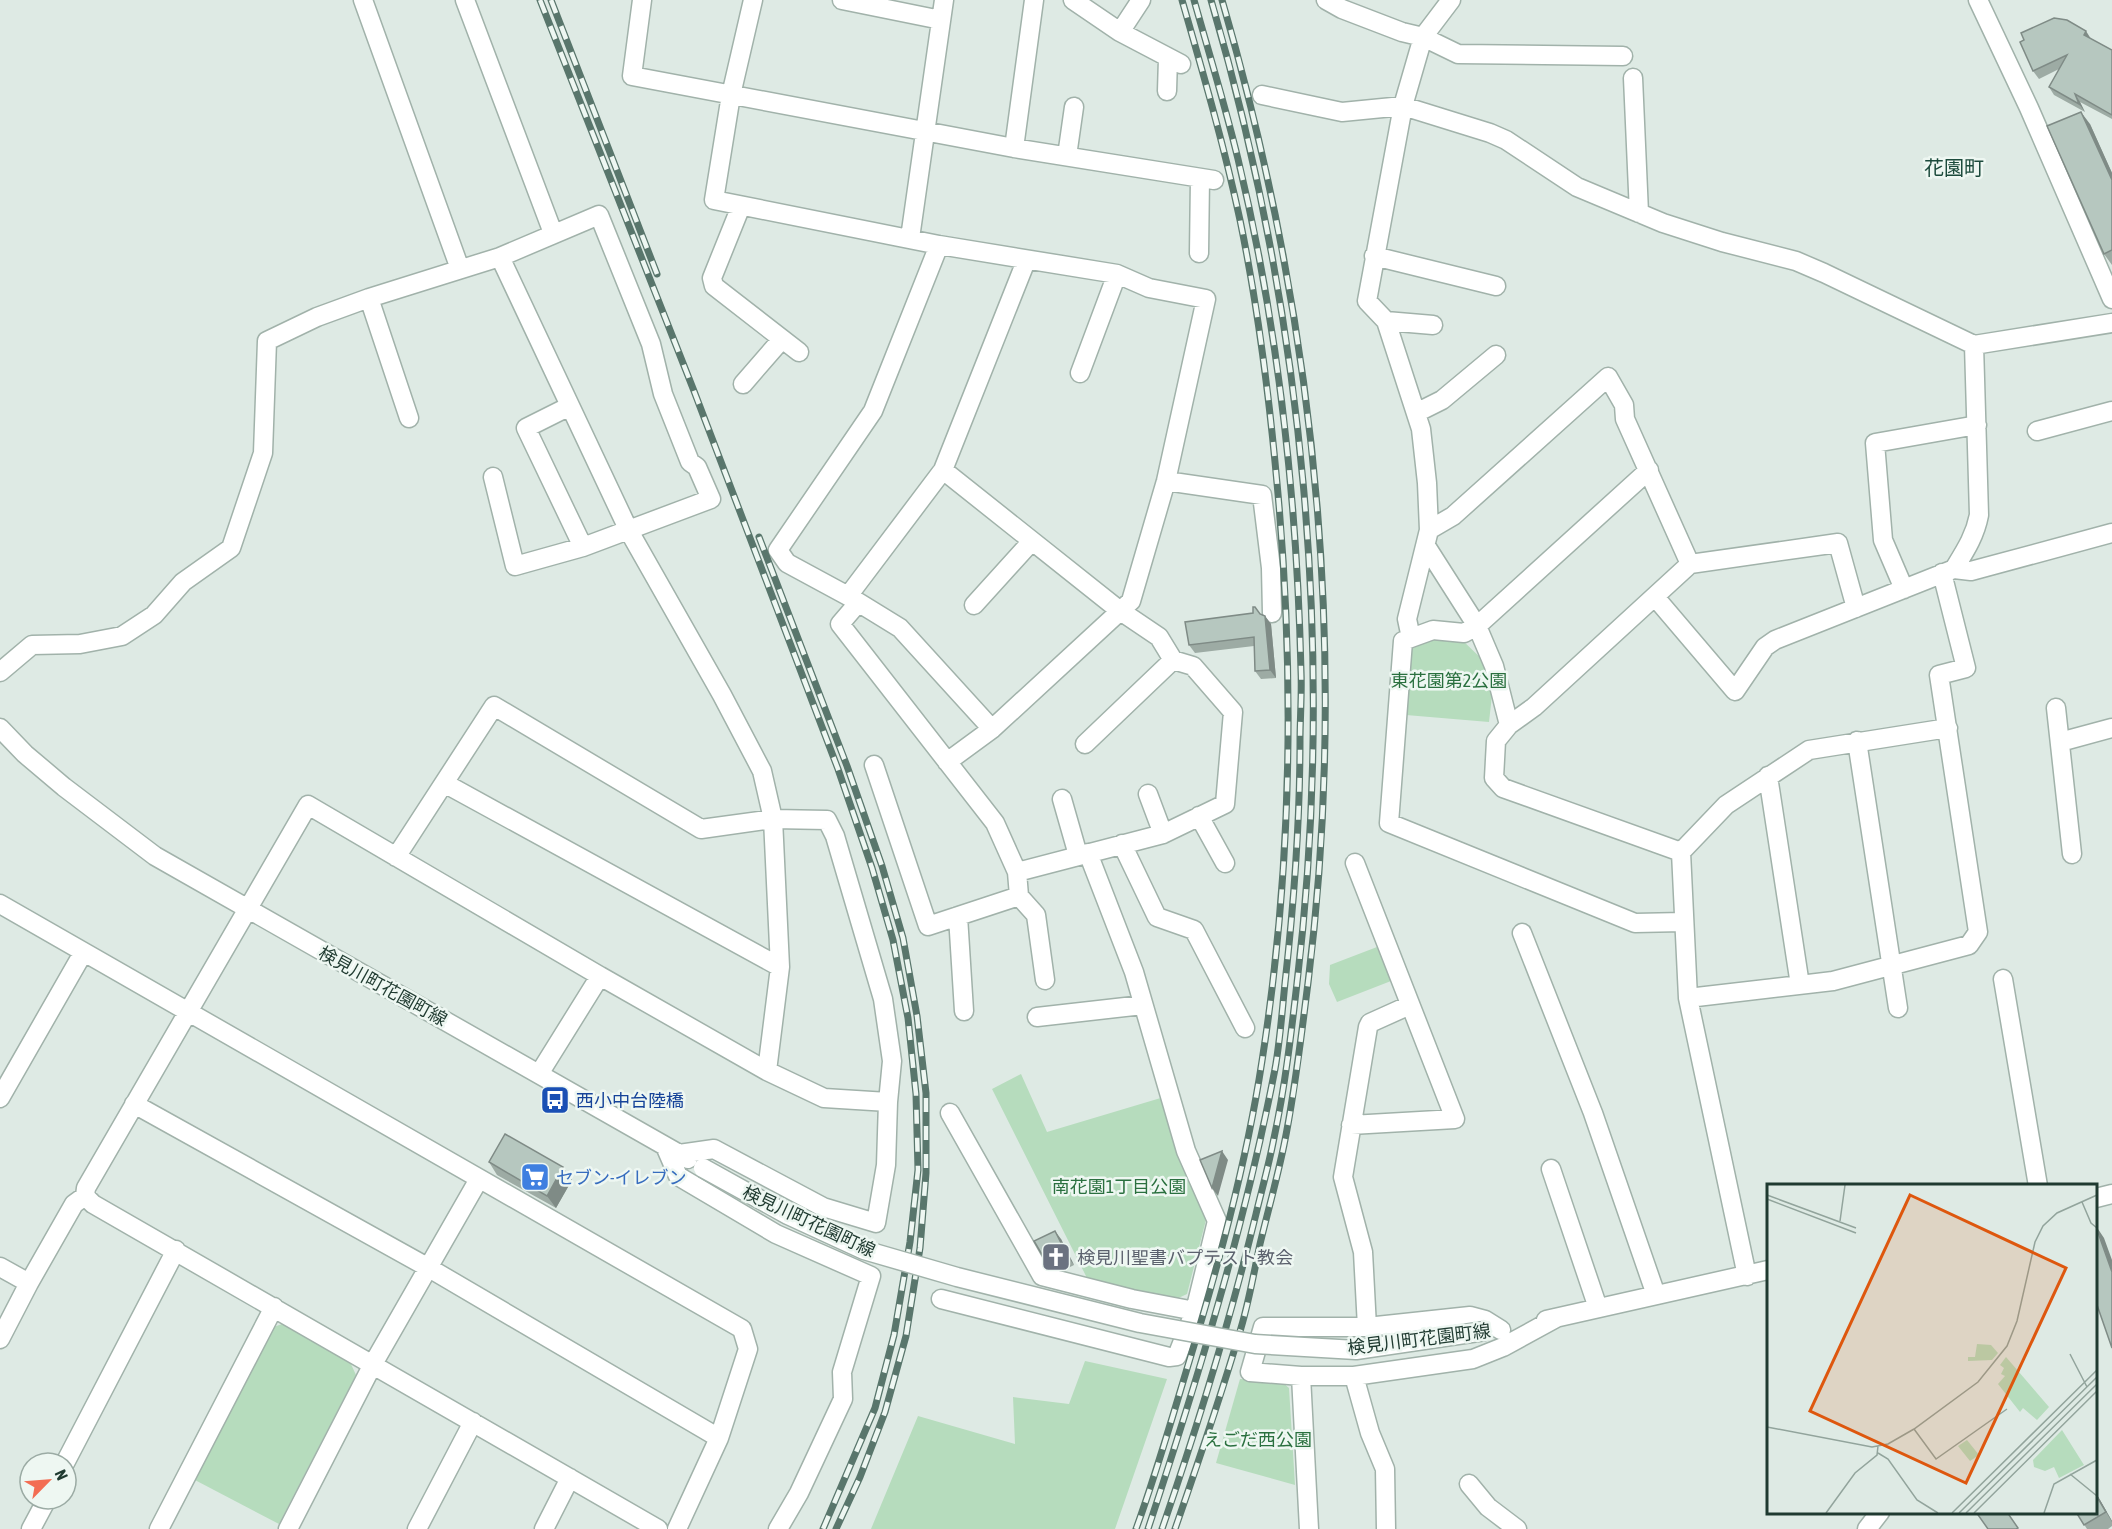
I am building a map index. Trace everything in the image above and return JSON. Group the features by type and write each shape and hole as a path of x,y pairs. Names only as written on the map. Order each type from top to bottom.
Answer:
{"street":[{"path":"363,0 460,269"},
{"path":"465,0 553,233"},
{"path":"642,0 632,76 1014,148 1207,179 1199,253"},
{"path":"753,0 731,95 714,200 1026,261 1117,274 1149,288 1206,299 1166,481 1131,601 992,729 947,762"},
{"path":"842,0 941,20"},
{"path":"910,238 944,0"},
{"path":"1014,148 1034,0"},
{"path":"1073,0 1120,32 1174,61 1167,91"},
{"path":"1120,32 1141,0"},
{"path":"1326,0 1342,9 1402,32 1423,37 1458,54 1623,56"},
{"path":"1411,638 1407,619 1428,538 1427,483 1421,429 1386,321 1367,301 1403,106 1423,37 1451,0"},
{"path":"1978,0 2029,108 2112,299"},
{"path":"1633,78 1639,213"},
{"path":"1262,95 1342,112 1403,106 1490,133 1506,140 1577,187 1639,213 1722,242 1796,261 1974,345 2112,323"},
{"path":"1067,156 1074,107"},
{"path":"741,206 712,278 714,286 799,352"},
{"path":"0,672 32,645 80,644 122,636 154,615 183,582 231,548 263,453 267,341 317,317 369,298 500,258 553,233 599,215 651,344 663,394 690,462 697,467 711,499 583,547 515,566 493,477"},
{"path":"939,245 873,411 778,550 787,563 900,628 992,729"},
{"path":"1374,256 1496,286"},
{"path":"500,258 629,531 722,695 762,771 773,819 780,968 767,1071"},
{"path":"1026,261 943,470 853,599 840,624 995,823 1017,872 1019,896 1036,915 1045,980"},
{"path":"1080,373 1117,274"},
{"path":"369,298 409,418"},
{"path":"1386,321 1433,325"},
{"path":"743,384 782,339"},
{"path":"1688,998 1833,981 1969,945 1978,932 1939,675 1966,668 1948,571 1970,544 1979,515 1974,345"},
{"path":"1416,413 1442,400 1496,355"},
{"path":"1428,538 1608,377 1624,405 1625,419 1690,564"},
{"path":"570,406 526,428 583,547"},
{"path":"2037,431 2112,411"},
{"path":"1904,589 1883,540 1875,443 1977,425"},
{"path":"943,470 1119,610 1159,637 1173,660 1192,666 1233,712 1225,804 1163,834 1017,872"},
{"path":"1649,470 1478,626 1464,633 1433,630 1403,641 1389,823 1635,923 1683,922"},
{"path":"1166,481 1262,495 1271,568 1272,613"},
{"path":"1655,597 1735,691 1765,647 1775,640 1948,571 1971,571 2112,533"},
{"path":"1428,538 1478,626 1494,666 1509,725"},
{"path":"974,605 1032,541"},
{"path":"1681,852 1503,788 1494,778 1496,741 1509,725 1534,707 1690,564 1838,543 1856,608"},
{"path":"1085,744 1173,660"},
{"path":"396,857 494,706 702,829 773,819 827,820 836,836 883,999 892,1061 886,1165 876,1223 823,1207 714,1149 672,1150 678,1176 776,1234 871,1276 842,1372 843,1399 799,1492 778,1529"},
{"path":"2056,708 2072,854"},
{"name":"検見川町花園町線","path":"0,728 25,754 64,787 155,856 703,1168 788,1215 864,1250 957,1277 1140,1323 1255,1344 1356,1350 1493,1330 1556,1318 1767,1270"},
{"path":"1747,1276 1688,998 1681,852 1726,805 1809,750 1948,728"},
{"path":"2060,742 2112,728"},
{"path":"1857,741 1898,1008"},
{"path":"874,765 928,926 1019,896"},
{"path":"1768,776 1800,985"},
{"path":"444,783 780,968"},
{"path":"1148,794 1163,834"},
{"path":"941,1299 1169,1357 1177,1356 1195,1311 1217,1221 1186,1150 1134,972 1062,800"},
{"path":"0,1338 74,1204 84,1196 86,1188 134,1104 308,805 767,1071 824,1098 888,1102"},
{"path":"1199,816 1225,862"},
{"path":"1122,844 1157,917 1194,930 1245,1028"},
{"path":"1351,1125 1455,1119 1355,863"},
{"path":"0,904 742,1329 748,1349 719,1438 677,1529"},
{"path":"958,916 964,1011"},
{"path":"1522,933 1593,1113 1656,1295"},
{"path":"0,1098 83,953"},
{"path":"539,1074 600,976"},
{"path":"2003,980 2038,1184"},
{"path":"1037,1017 1143,1005"},
{"path":"1367,1327 1363,1252 1343,1176 1368,1027 1370,1023 1410,1005"},
{"path":"134,1104 429,1268 719,1438"},
{"path":"950,1113 1042,1276 1132,1299 1195,1311"},
{"path":"1551,1169 1598,1308"},
{"path":"288,1529 373,1364 479,1179"},
{"path":"2097,1198 2112,1194"},
{"path":"84,1196 93,1204 658,1529"},
{"path":"71,1451 176,1250"},
{"path":"0,1267 29,1283"},
{"path":"159,1529 274,1307"},
{"path":"1493,1330 1485,1320 1470,1316 1367,1327 1263,1327 1250,1372 1301,1376 1354,1376 1473,1359 1503,1347 1556,1318"},
{"path":"1301,1376 1309,1529"},
{"path":"1354,1376 1370,1433 1385,1469 1386,1529"},
{"path":"417,1529 473,1422"},
{"path":"544,1529 570,1479"},
{"path":"1468,1484 1488,1507 1517,1529"},
{"path":"31,1529 41,1511"},
{"path":"1867,1529 1878,1514"}],"green space":[{"name":"東花園第2公園","path":"1433,637 1460,638 1486,663 1493,686 1489,722 1406,715 1412,649"},
{"path":"1377,947 1391,981 1337,1002 1329,984 1330,965"},
{"name":"南花園1丁目公園","path":"1021,1074 1047,1132 1164,1097 1207,1216 1187,1294 1172,1301 1088,1280 992,1089"},
{"path":"282,1324 350,1362 356,1375 279,1524 193,1479 271,1328"},
{"path":"1085,1361 1167,1379 1115,1529 871,1529 918,1416 1015,1444 1013,1397 1069,1404"},
{"name":"えごだ西公園","path":"1240,1379 1282,1382 1289,1388 1295,1485 1216,1463"}],"building":[{"path":"2054,18 2067,20 2086,31 2084,35 2112,50 2112,115 2075,94 2079,104 2049,87 2067,55 2033,71 2020,42 2024,40 2021,33"},
{"path":"2081,112 2112,180 2112,250 2104,254 2047,126"},
{"path":"1253,607 1265,616 1270,670 1255,671 1254,637 1189,645 1185,622 1253,613"},
{"name":"セブン-イレブン","path":"505,1134 563,1167 547,1196 489,1162"},
{"path":"1222,1151 1212,1188 1200,1160"},
{"path":"2097,1230 2112,1272 2112,1348 2097,1305"},
{"path":"1055,1231 1068,1257 1058,1262 1044,1258 1034,1241"},
{"path":"2097,1497 2106,1512 2084,1525 2077,1514 2097,1514"},
{"path":"1977,1514 2008,1514 2018,1528 2016,1529 1988,1529"}],"railway":[{"path":"540,0 694,391 838,769 872,868 893,940 908,1018 916,1094 918,1170 910,1242 894,1335 875,1408 823,1529"},
{"path":"551,0 657,274"},
{"path":"1136,1529 1209,1295 1248,1140 1262,1061 1280,917 1288,772 1283,555 1262,351 1234,192 1182,0"},
{"path":"1148,1529 1219,1301 1263,1127 1280,1037 1294,892 1299,802 1301,688 1299,606 1283,413 1252,222 1233,139 1194,0"},
{"path":"1162,1529 1201,1412 1224,1333 1246,1254 1278,1119 1297,983 1308,859 1313,735 1311,611 1303,487 1289,364 1269,241 1243,120 1211,0"},
{"path":"1175,1529 1244,1318 1288,1125 1308,983 1320,859 1325,734 1323,610 1315,487 1301,364 1280,242 1254,120 1222,0"},
{"path":"759,537 847,766 882,866 903,938 917,1016 926,1093 926,1173 920,1248 906,1336 885,1412 860,1477 836,1529"}],"place":[{"name":"西小中台陸橋","path":"555,1100"},
{"name":"セブン-イレブン","path":"535,1177"},
{"name":"検見川聖書バプテスト教会","path":"1056,1257"}],"district":[{"name":"花園町","path":"1954,167"}]}
